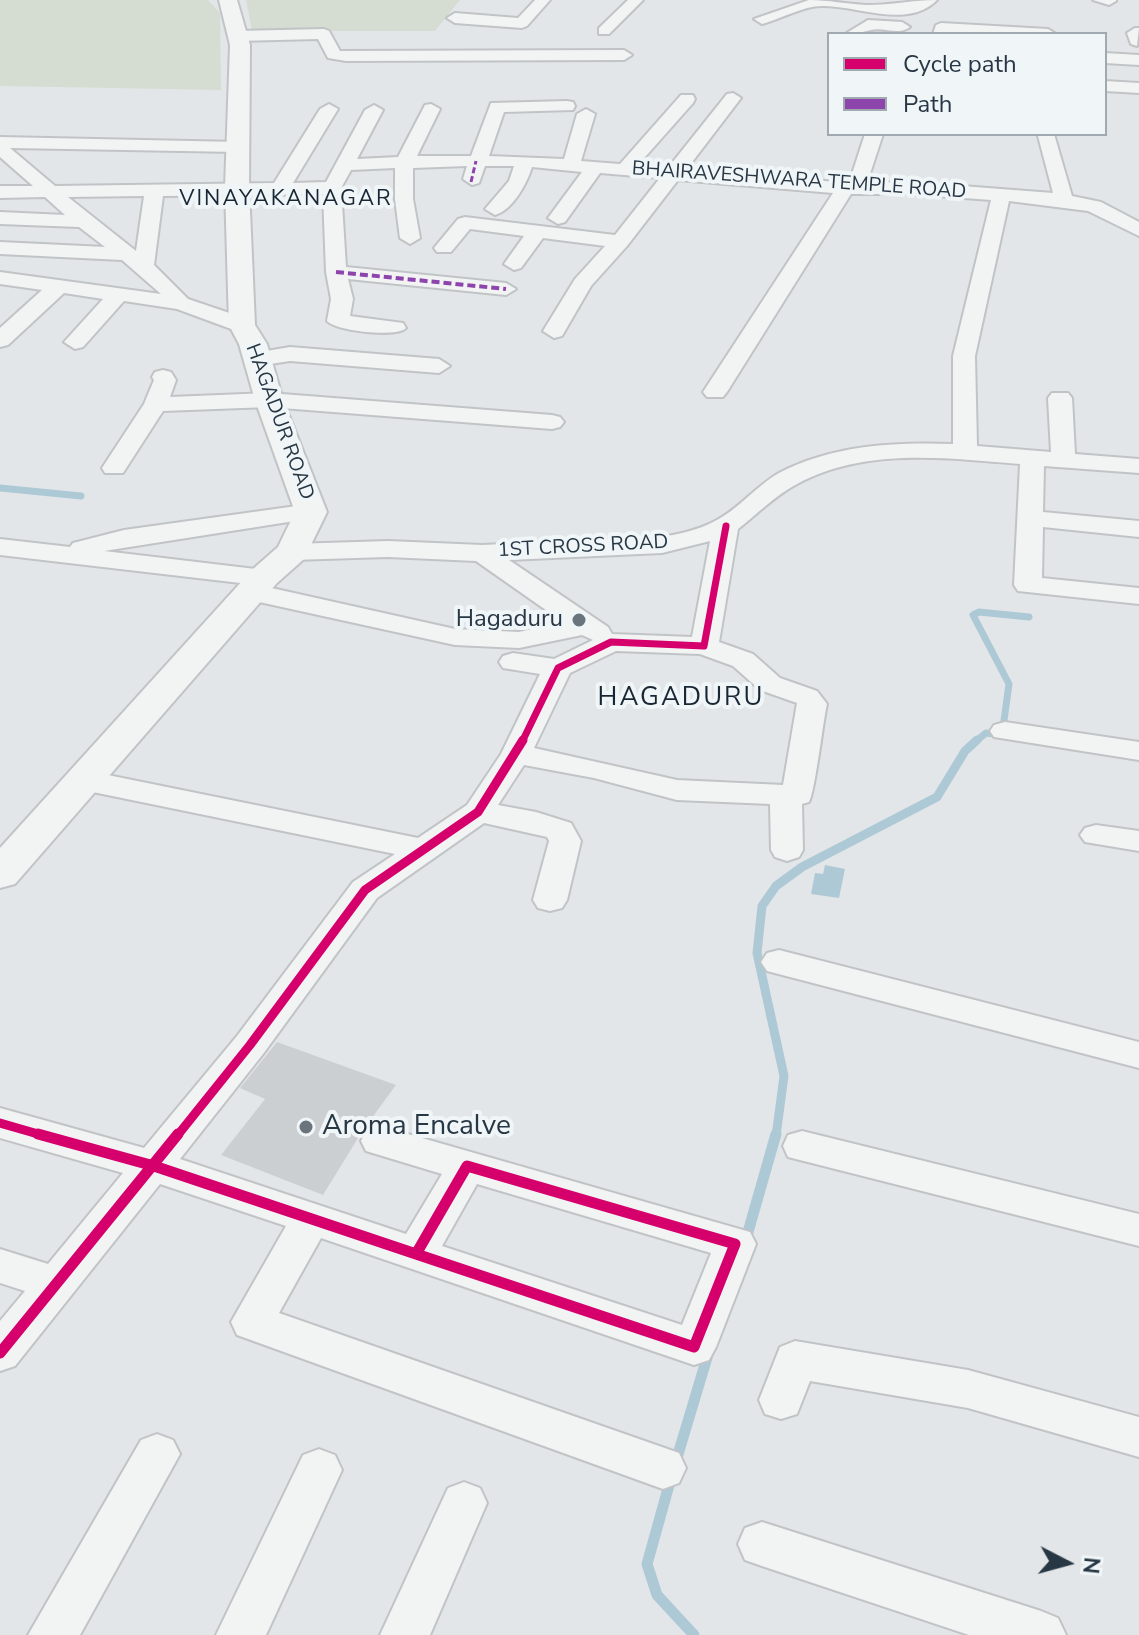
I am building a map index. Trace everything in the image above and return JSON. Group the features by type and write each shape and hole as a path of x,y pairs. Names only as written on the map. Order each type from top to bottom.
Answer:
{"street":[{"name":"HAGADUR ROAD","path":"228,0 237,36 234,168 242,325 257,359 269,400 302,531"},
{"path":"455,18 522,23 543,0"},
{"path":"604,31 636,0"},
{"path":"762,19 822,1 918,9 930,0"},
{"path":"929,31 930,14 951,0"},
{"path":"1100,0 1109,1"},
{"path":"856,32 868,25 929,31 941,28 1012,32"},
{"path":"237,36 324,34 334,55 385,63 624,55"},
{"path":"1107,58 1139,60"},
{"path":"1107,86 1139,88"},
{"path":"554,331 582,283 620,242 733,98"},
{"path":"625,169 687,99"},
{"path":"1107,103 1139,105"},
{"path":"471,182 497,107 567,106"},
{"path":"282,186 329,109"},
{"path":"410,238 404,199 404,164 431,109"},
{"path":"374,110 332,188 336,272 342,299 338,321 395,328"},
{"path":"571,165 586,114"},
{"path":"715,392 842,194 849,189 873,136"},
{"path":"1047,136 1064,200"},
{"path":"0,145 234,168 282,186 332,188"},
{"path":"0,145 16,168 54,192 84,221 144,267 181,303"},
{"path":"495,209 518,182 525,161"},
{"name":"BHAIRAVESHWARA TEMPLE ROAD","path":"345,165 525,161 849,189 910,188 1064,200 1094,206 1139,230"},
{"path":"16,168 49,165"},
{"path":"558,218 595,167"},
{"path":"0,192 154,190 234,168"},
{"path":"144,267 154,190"},
{"path":"965,452 964,356 1001,196"},
{"path":"0,218 84,221"},
{"path":"444,248 465,223 620,242"},
{"path":"514,264 538,231"},
{"path":"0,248 124,254"},
{"path":"336,272 506,289"},
{"path":"0,278 181,303 242,325"},
{"path":"0,340 59,286"},
{"path":"75,342 117,296"},
{"path":"257,359 290,354 439,366"},
{"path":"114,468 156,404 165,380 163,377"},
{"path":"1060,398 1063,459"},
{"path":"156,404 225,404 269,400 552,422"},
{"name":"1ST CROSS ROAD","path":"62,555 124,538 302,531 388,549 482,553 662,545 693,539 726,526 787,479 834,461 872,453 914,450 965,452 1139,466"},
{"path":"1032,457 1028,585 1139,596"},
{"path":"1029,518 1139,529"},
{"path":"704,646 726,526"},
{"path":"0,874 258,585 302,531"},
{"path":"0,547 258,585 455,637 519,640 599,633 704,646 743,660 770,684 807,697 812,704 800,764 798,795 677,790 595,769 516,754"},
{"path":"482,553 599,633"},
{"path":"0,1353 250,1045 365,890 478,812 516,754 558,668 599,633"},
{"path":"513,662 558,668"},
{"path":"1005,731 1139,751"},
{"path":"83,780 422,849"},
{"path":"786,794 787,850"},
{"path":"478,812 536,822 560,830 565,841 550,900"},
{"path":"1096,835 1139,841"},
{"path":"779,962 1139,1055"},
{"path":"0,1123 154,1166 310,1221 694,1347 735,1244 380,1141"},
{"path":"802,1146 1139,1230"},
{"path":"416,1254 467,1166"},
{"path":"310,1221 252,1322 663,1468"},
{"path":"0,1266 55,1283"},
{"path":"781,1400 795,1360 968,1389 1139,1437"},
{"path":"53,1635 157,1454"},
{"path":"241,1635 319,1470"},
{"path":"405,1635 464,1503"},
{"path":"762,1544 1041,1635"}],"shaded area":[{"path":"0,0 208,0 220,13 221,90 0,86"},
{"path":"246,0 460,0 435,31 252,31"}],"water":[{"path":"825,865 845,869 839,898 811,894 815,873 823,874"}],"building":[{"name":"Aroma Encalve","path":"277,1042 396,1085 363,1130 323,1195 221,1155 265,1099 240,1088"}],"waterway":[{"path":"0,488 81,496"},
{"path":"975,742 986,733 1002,735 1009,684 973,615 979,612 1029,617"},
{"path":"776,1136 784,1076 757,953 762,906 776,886 802,867 937,797 965,751 977,740"},
{"path":"746,1239 776,1134"},
{"path":"676,1461 709,1351"},
{"path":"671,1478 647,1564 657,1595 694,1635"}],"marked path":[{"path":"471,182 476,161"},
{"path":"336,272 506,289"}],"cycle path":[{"path":"0,1353 250,1045 365,890 478,812 516,754 558,668 611,642 704,646 726,526"},
{"path":"0,1123 154,1166 694,1347 735,1244 467,1166 416,1254"}],"place":[{"name":"Hagaduru","path":"579,620"},
{"name":"Aroma Encalve","path":"306,1127"}],"district":[{"name":"VINAYAKANAGAR","path":"286,200"},
{"name":"HAGADURU","path":"681,699"}]}
